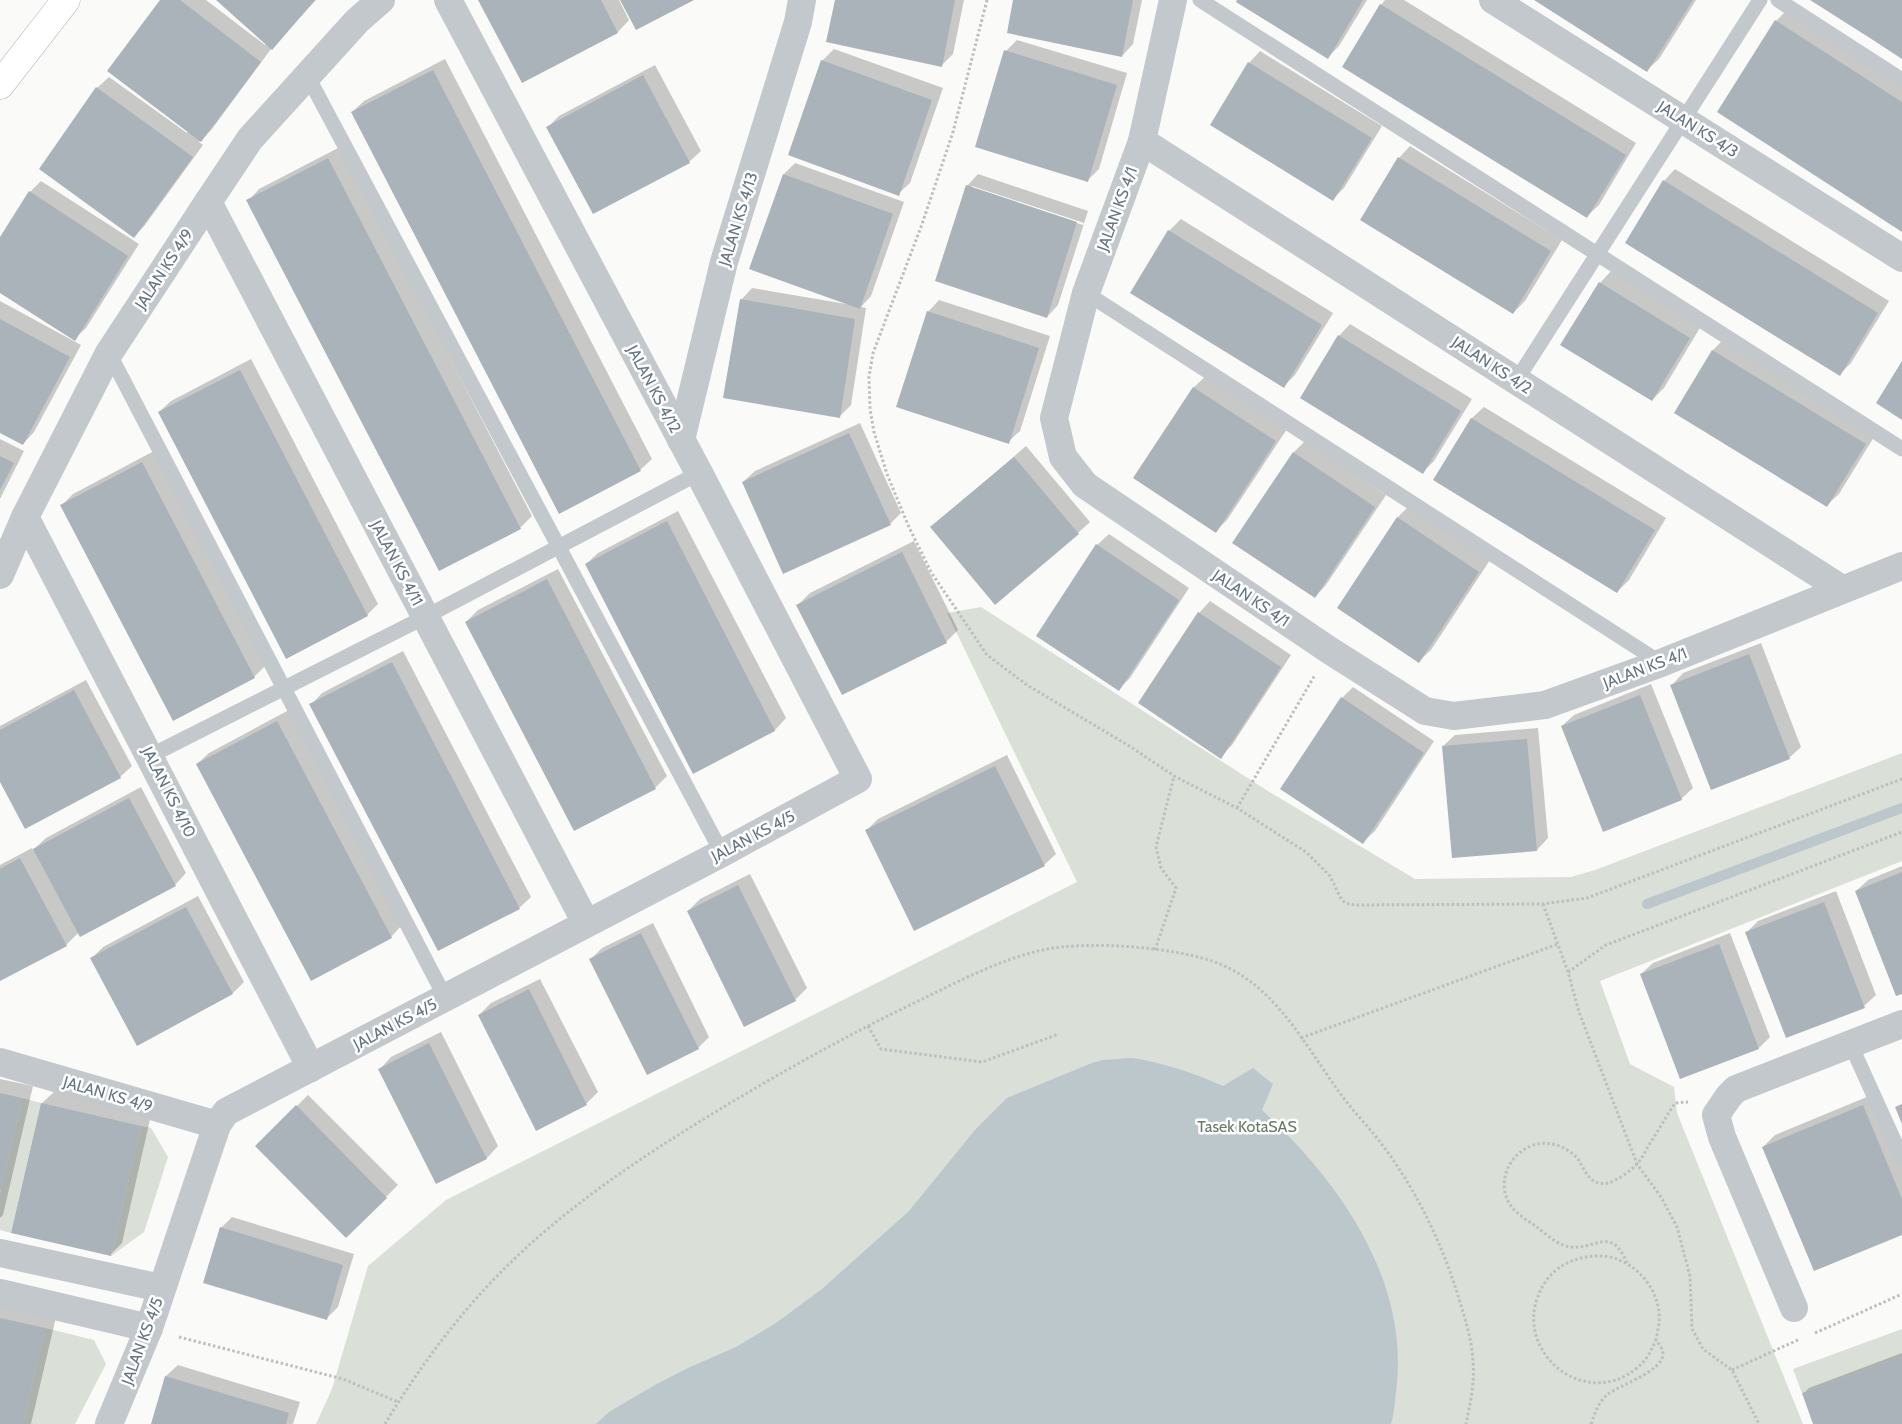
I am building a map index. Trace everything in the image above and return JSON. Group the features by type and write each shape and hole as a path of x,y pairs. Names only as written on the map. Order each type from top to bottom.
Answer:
{"main road":[{"path":"0,85 66,0"}],"street":[{"name":"JALAN KS 4/9","path":"0,575 25,517 109,353 208,202 250,139 357,21 381,0"},
{"name":"JALAN KS 4/12","path":"448,0 699,473 858,779"},
{"name":"JALAN KS 4/1","path":"1173,0 1142,142 1086,294 1054,418 1063,457 1085,485 1329,650 1425,711 1454,716 1545,705 1661,663 1902,566"},
{"name":"JALAN KS 4/3","path":"1493,0 1902,258"},
{"name":"JALAN KS 4/13","path":"681,440 724,262 795,7"},
{"name":"JALAN KS 4/2","path":"1142,142 1842,589"},
{"name":"JALAN KS 4/11","path":"208,202 586,923"},
{"name":"JALAN KS 4/10","path":"25,517 311,1068"},
{"name":"JALAN KS 4/5","path":"109,1424 149,1328 217,1125 226,1112 722,853 858,779"},
{"path":"1794,1308 1722,1137 1716,1115 1728,1096 1736,1089 1902,1024"},
{"name":"JALAN KS 4/9","path":"0,1062 217,1125"},
{"path":"0,1253 161,1288"},
{"path":"0,1294 149,1328"}],"lane":[{"path":"1200,0 1902,449"},
{"path":"1516,381 1760,0"},
{"path":"1778,0 1902,80"},
{"path":"307,75 722,853"},
{"path":"1086,294 1661,663"},
{"path":"109,353 445,997"},
{"path":"150,756 426,617 699,473"},
{"path":"1850,1043 1902,1158"}],"path":[{"path":"987,0 953,132 921,227 873,353 869,377 870,409 874,432 887,474 908,525 931,572 987,655 1027,685 1131,747 1174,776 1237,808 1306,852 1330,876 1344,902 1355,905 1542,904 1587,898 1902,779"},
{"path":"1237,808 1329,650"},
{"path":"1155,950 1176,888 1161,868 1156,847 1174,776"},
{"path":"1568,972 1606,945 1902,832"},
{"path":"1542,904 1568,972 1579,1012 1637,1164 1661,1196 1677,1227 1690,1276 1690,1315 1695,1335 1704,1349 1732,1370 1759,1424"},
{"path":"1301,1038 1558,944"},
{"path":"385,1424 436,1348 501,1272 578,1203 632,1164 800,1062 868,1026 986,969 1014,958 1041,950 1080,945 1155,950 1193,956 1210,961 1239,974 1254,984 1278,1007 1347,1104 1368,1127 1404,1177 1424,1209 1440,1245 1470,1337 1473,1390 1466,1424"},
{"path":"868,1026 881,1049 982,1062 1059,1034"},
{"path":"1627,1264 1622,1250 1615,1245 1606,1241 1571,1247 1551,1237 1516,1213 1504,1189 1505,1176 1510,1163 1518,1153 1529,1146 1543,1143 1556,1144 1568,1150 1578,1160 1584,1172 1598,1183 1607,1183 1637,1164 1675,1103 1696,1101 1716,1115"},
{"path":"1597,1256 1612,1258 1627,1264 1643,1276 1654,1292 1659,1308 1660,1324 1656,1340 1648,1356 1636,1369 1621,1378 1606,1382 1575,1379 1557,1369 1543,1352 1534,1332 1534,1312 1539,1292 1550,1275 1565,1264 1581,1258 1597,1256"},
{"path":"1812,1334 1902,1294"},
{"path":"149,1328 192,1342 343,1379 398,1402"},
{"path":"1732,1370 1804,1338"},
{"path":"1591,1424 1598,1406 1608,1394 1655,1368 1662,1360 1662,1350 1656,1340"}],"green space":[{"name":"Tasek KotaSAS","path":"981,607 1268,791 1415,879 1571,877 1595,870 1902,753 1902,861 1600,981 1630,1064 1674,1087 1677,1113 1803,1424 316,1424 332,1389 368,1266 446,1200 1077,882 947,613"},
{"path":"22,1098 41,1103 11,1233 0,1230 0,1194"},
{"path":"141,1126 151,1128 168,1157 144,1232 111,1256"},
{"path":"45,1328 94,1340 106,1364 75,1424 23,1424"},
{"path":"1902,1329 1902,1356 1802,1393 1793,1369"}],"shaded area":[{"path":"1132,1058 1179,1069 1223,1086 1253,1068 1273,1084 1262,1110 1290,1137 1340,1198 1361,1232 1378,1268 1391,1305 1397,1343 1397,1383 1391,1424 596,1424 609,1412 655,1385 736,1347 776,1323 822,1289 909,1211 975,1130 1007,1098 1092,1063 1103,1060"}],"building":[{"path":"160,0 180,0 261,62 201,142 107,71"},
{"path":"216,0 315,0 272,50"},
{"path":"478,0 601,0 618,33 522,83"},
{"path":"620,0 694,0 636,30"},
{"path":"835,0 955,0 942,67 826,42"},
{"path":"1013,0 1133,0 1122,57 1007,33"},
{"path":"1237,0 1363,0 1328,59 1236,2"},
{"path":"1534,0 1693,0 1647,72"},
{"path":"1810,0 1902,0 1902,59 1873,40"},
{"path":"1380,4 1626,155 1587,218 1342,67"},
{"path":"1775,20 1902,102 1902,232 1717,112"},
{"path":"1004,50 1117,85 1088,182 975,147"},
{"path":"821,60 932,100 899,196 788,155"},
{"path":"1248,62 1372,138 1333,201 1210,125"},
{"path":"433,70 641,471 559,514 351,112"},
{"path":"643,75 690,163 593,214 546,127"},
{"path":"96,87 193,157 134,238 39,169"},
{"path":"1398,157 1551,251 1513,314 1360,220"},
{"path":"328,158 521,529 439,571 246,200"},
{"path":"783,174 893,214 860,309 749,269"},
{"path":"1663,180 1878,313 1840,376 1625,243"},
{"path":"966,185 1077,222 1047,318 935,281"},
{"path":"29,191 128,256 75,341 0,293 0,237"},
{"path":"1168,230 1322,325 1284,388 1130,293"},
{"path":"1599,282 1690,338 1652,401 1560,345"},
{"path":"740,299 855,319 840,418 723,398"},
{"path":"927,311 1039,348 1009,444 896,407"},
{"path":"0,319 70,357 23,445 0,433"},
{"path":"1338,335 1461,411 1423,474 1300,398"},
{"path":"1712,350 1866,444 1827,507 1674,413"},
{"path":"1902,361 1902,420 1876,403"},
{"path":"240,370 368,616 286,659 158,412"},
{"path":"1193,387 1276,441 1216,533 1133,478"},
{"path":"1471,418 1655,530 1617,593 1433,480"},
{"path":"849,433 891,525 783,574 742,482"},
{"path":"1293,452 1375,507 1315,598 1232,543"},
{"path":"0,456 14,463 0,490"},
{"path":"1014,457 1079,534 995,605 930,527"},
{"path":"142,462 255,678 173,721 60,505"},
{"path":"1397,517 1479,572 1419,663 1337,608"},
{"path":"667,521 775,731 693,774 585,564"},
{"path":"1096,544 1179,600 1119,691 1036,636"},
{"path":"902,552 947,643 842,695 796,605"},
{"path":"547,579 656,789 574,831 465,622"},
{"path":"1198,612 1281,667 1221,759 1138,703"},
{"path":"1749,654 1790,759 1711,790 1670,685"},
{"path":"392,662 520,909 438,951 309,704"},
{"path":"74,690 121,778 25,829 0,782 0,730"},
{"path":"1640,695 1682,800 1603,832 1561,726"},
{"path":"1341,697 1424,753 1363,844 1280,789"},
{"path":"277,721 392,938 311,981 196,764"},
{"path":"1527,739 1537,851 1452,858 1442,746"},
{"path":"995,766 1045,866 914,931 865,830"},
{"path":"129,798 176,886 80,937 33,849"},
{"path":"20,858 67,946 0,981 0,869"},
{"path":"1902,872 1902,994 1896,996 1855,891"},
{"path":"738,885 796,1001 744,1027 687,911"},
{"path":"1824,902 1865,1008 1786,1038 1745,932"},
{"path":"186,907 233,994 137,1046 90,958"},
{"path":"641,933 699,1049 647,1075 589,959"},
{"path":"1719,944 1759,1049 1680,1079 1640,974"},
{"path":"529,989 587,1105 536,1131 478,1015"},
{"path":"429,1043 487,1159 436,1184 378,1069"},
{"path":"0,1093 22,1098 1,1190 0,1190"},
{"path":"41,1103 141,1126 111,1256 11,1233"},
{"path":"1902,1104 1902,1124 1895,1107"},
{"path":"296,1105 387,1198 346,1238 255,1146"},
{"path":"1863,1105 1902,1199 1902,1235 1814,1271 1762,1147"},
{"path":"220,1227 343,1265 327,1320 203,1283"},
{"path":"0,1318 45,1328 23,1424 0,1424"},
{"path":"1902,1356 1902,1424 1813,1424 1802,1393"},
{"path":"165,1376 289,1413 286,1424 151,1424"}],"waterway":[{"path":"1647,904 1902,808"}]}
